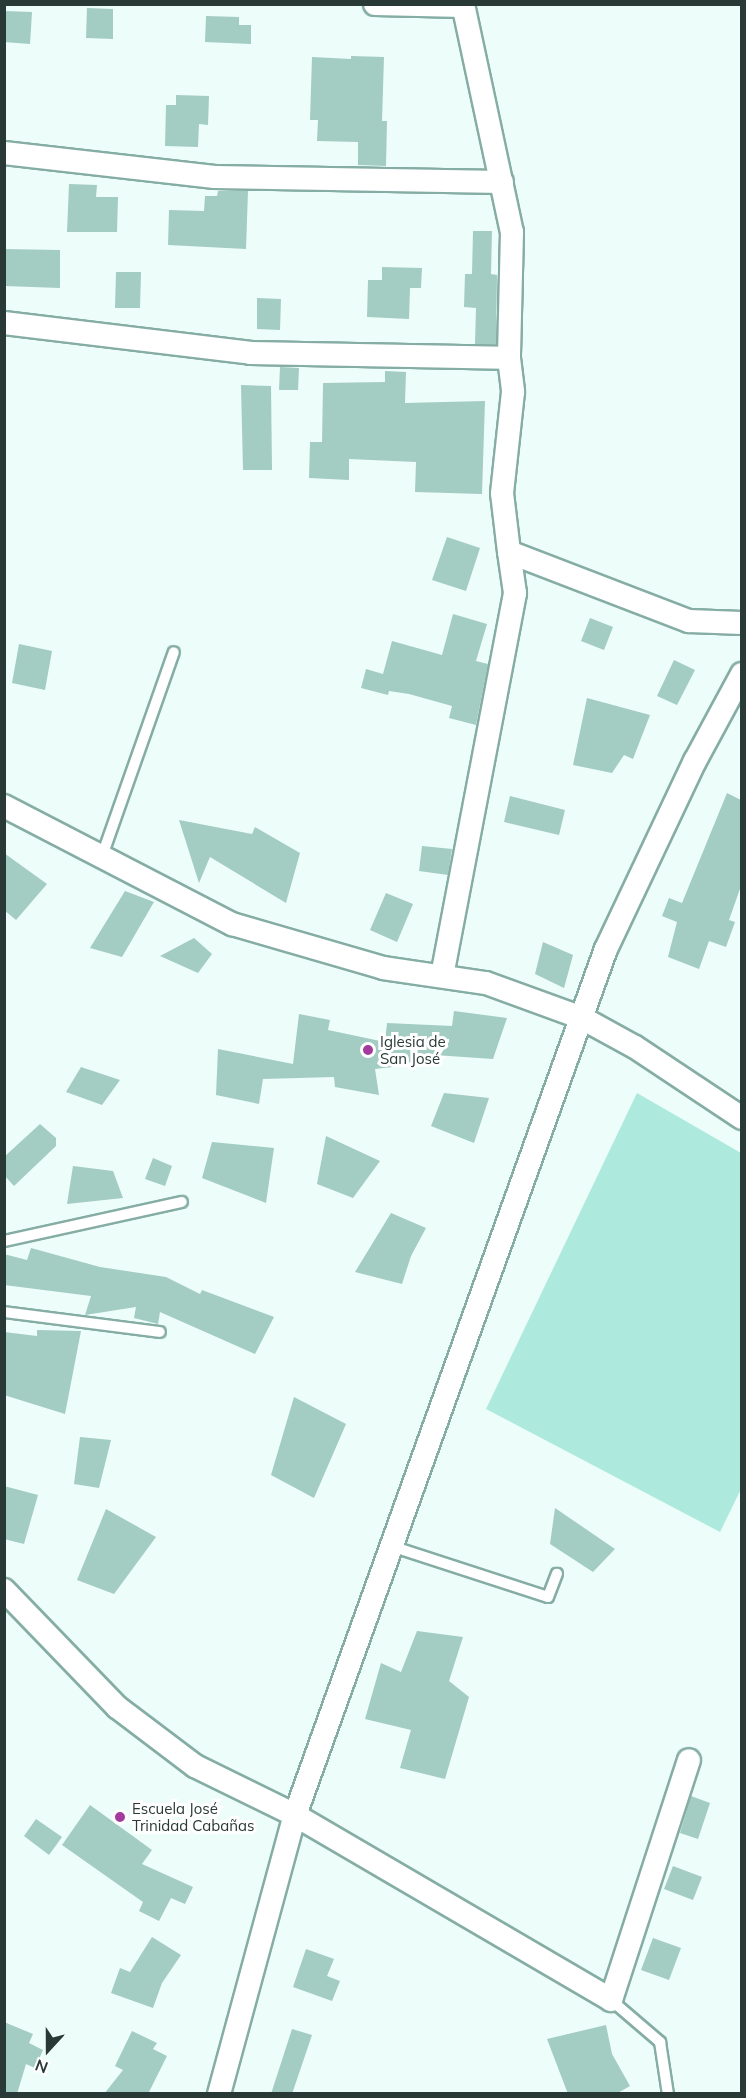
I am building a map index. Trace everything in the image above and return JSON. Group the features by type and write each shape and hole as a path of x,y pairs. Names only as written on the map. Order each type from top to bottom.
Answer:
{"street":[{"path":"375,4 463,5 512,232 509,358 513,392 501,493 515,593 442,976"},
{"path":"4,153 215,177 502,182"},
{"path":"4,323 251,353 509,358"},
{"path":"509,552 689,621 741,623"},
{"path":"219,2094 295,1815 611,938 694,761 741,674"},
{"path":"4,806 232,924 383,968 486,983 582,1018 635,1047 741,1118"},
{"path":"4,1590 117,1707 195,1766 295,1815 611,2001 689,1760"}],"lane":[{"path":"102,856 174,652"},
{"path":"4,1241 182,1202"},
{"path":"4,1312 160,1332"},
{"path":"391,1545 548,1597 557,1574"},
{"path":"611,2001 660,2042 668,2094"}],"green space":[{"path":"637,1093 741,1153 741,1489 720,1532 486,1409"}],"building":[{"path":"87,8 113,9 113,39 86,38"},
{"path":"4,11 32,12 30,44 4,42"},
{"path":"206,16 239,17 239,25 251,25 251,44 205,42"},
{"path":"351,56 384,57 382,121 387,121 386,166 358,165 358,142 317,141 318,120 310,120 312,57 351,59"},
{"path":"176,95 209,96 208,125 199,124 198,147 165,146 166,105 176,105"},
{"path":"69,184 97,185 96,197 118,197 117,232 67,232"},
{"path":"218,191 248,191 246,249 168,245 169,210 204,211 205,196 217,196"},
{"path":"473,231 492,231 491,274 497,275 496,344 475,344 476,308 464,307 465,274 472,274"},
{"path":"4,249 60,250 60,288 4,286"},
{"path":"382,267 422,268 421,288 410,288 409,319 367,317 368,280 382,280"},
{"path":"116,272 141,272 140,308 115,308"},
{"path":"257,298 281,299 280,330 257,329"},
{"path":"280,367 299,368 298,390 279,390"},
{"path":"385,371 406,372 405,403 485,401 482,494 415,492 416,462 349,459 349,480 309,478 310,442 322,442 323,383 385,382"},
{"path":"241,385 271,386 272,470 243,470"},
{"path":"447,537 480,548 466,591 432,580"},
{"path":"453,614 487,624 476,661 488,664 476,725 449,718 452,706 409,694 389,691 388,695 361,688 366,669 383,674 392,641 442,655"},
{"path":"590,618 613,627 604,650 581,641"},
{"path":"19,644 52,651 45,690 12,683"},
{"path":"674,660 695,670 677,705 657,696"},
{"path":"587,698 650,715 633,759 624,755 612,773 573,765"},
{"path":"727,793 741,800 741,886 729,920 735,922 726,947 709,941 699,969 668,957 677,922 662,916 669,898 682,903"},
{"path":"510,796 565,810 559,835 504,822"},
{"path":"179,820 252,834 255,827 300,853 286,903 210,857 199,883"},
{"path":"422,846 452,849 448,875 419,871"},
{"path":"4,853 47,884 16,920 4,910"},
{"path":"125,891 154,902 122,957 90,948"},
{"path":"386,893 413,904 397,942 370,930"},
{"path":"194,938 212,954 198,973 160,956"},
{"path":"543,942 573,955 564,988 535,974"},
{"path":"454,1011 507,1018 493,1059 420,1054 418,1064 375,1069 379,1095 335,1087 334,1077 263,1079 259,1104 216,1095 218,1049 293,1064 299,1014 330,1020 328,1030 385,1042 387,1023 452,1026"},
{"path":"81,1067 120,1080 102,1105 66,1092"},
{"path":"444,1093 489,1098 474,1143 431,1126"},
{"path":"40,1124 56,1138 56,1146 14,1186 4,1175 4,1157"},
{"path":"326,1136 380,1161 353,1198 317,1184"},
{"path":"212,1142 274,1148 266,1203 202,1178"},
{"path":"153,1158 172,1166 165,1186 145,1179"},
{"path":"73,1166 113,1171 123,1198 67,1204"},
{"path":"391,1213 426,1228 411,1256 402,1284 355,1272"},
{"path":"31,1248 100,1267 166,1277 200,1294 202,1290 274,1317 255,1354 160,1312 158,1324 134,1318 136,1307 85,1315 91,1296 4,1285 4,1254 27,1260"},
{"path":"37,1330 81,1331 65,1414 4,1395 4,1332 37,1336"},
{"path":"294,1397 346,1424 314,1498 271,1475"},
{"path":"80,1437 111,1440 99,1488 74,1484"},
{"path":"4,1486 38,1495 24,1544 4,1539"},
{"path":"555,1508 615,1549 593,1572 550,1544"},
{"path":"106,1509 156,1537 114,1594 77,1580"},
{"path":"417,1631 463,1637 449,1681 469,1697 445,1779 400,1768 411,1730 365,1719 381,1663 401,1672"},
{"path":"691,1796 710,1803 698,1839 680,1833"},
{"path":"90,1805 152,1850 142,1864 193,1887 185,1904 171,1898 159,1921 139,1911 143,1902 62,1845"},
{"path":"36,1819 62,1837 49,1855 24,1836"},
{"path":"673,1866 702,1877 693,1900 664,1889"},
{"path":"152,1937 181,1955 162,1983 153,2008 111,1993 120,1968 130,1972"},
{"path":"653,1938 681,1948 669,1980 641,1970"},
{"path":"306,1949 334,1959 327,1976 340,1981 332,2001 293,1987"},
{"path":"4,2022 33,2034 29,2043 43,2050 35,2068 26,2064 17,2094 4,2094"},
{"path":"606,2025 612,2054 630,2086 616,2094 568,2094 547,2039"},
{"path":"292,2029 312,2035 292,2094 271,2094"},
{"path":"132,2031 157,2043 153,2049 167,2056 148,2094 104,2094 123,2070 115,2066"}],"place":[{"name":"Iglesia de San José","path":"368,1050"},
{"name":"Escuela José Trinidad Cabañas","path":"120,1817"}]}
